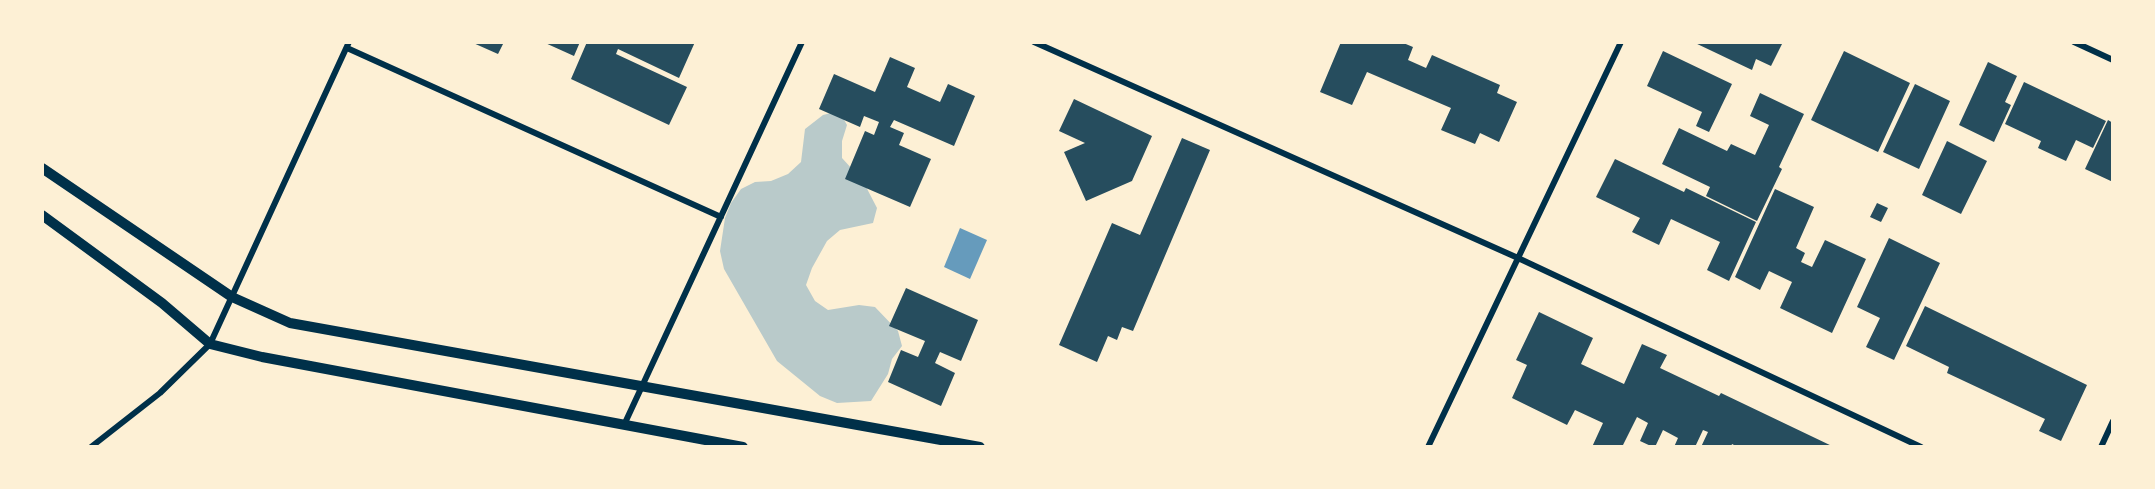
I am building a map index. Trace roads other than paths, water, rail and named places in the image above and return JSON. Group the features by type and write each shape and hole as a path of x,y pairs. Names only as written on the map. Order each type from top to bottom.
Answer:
{"street":[{"path":"624,425 802,42"},
{"path":"1034,42 1518,258 1922,447"},
{"path":"1428,447 1621,42"},
{"path":"2074,42 2113,60"},
{"path":"91,447 160,393 210,344 348,45 721,217"},
{"path":"42,168 232,297 290,323 980,447"},
{"path":"42,215 162,303 210,344 262,357 743,447"},
{"path":"2101,447 2113,421"}],"water":[{"path":"960,228 987,240 970,279 944,267"}]}
